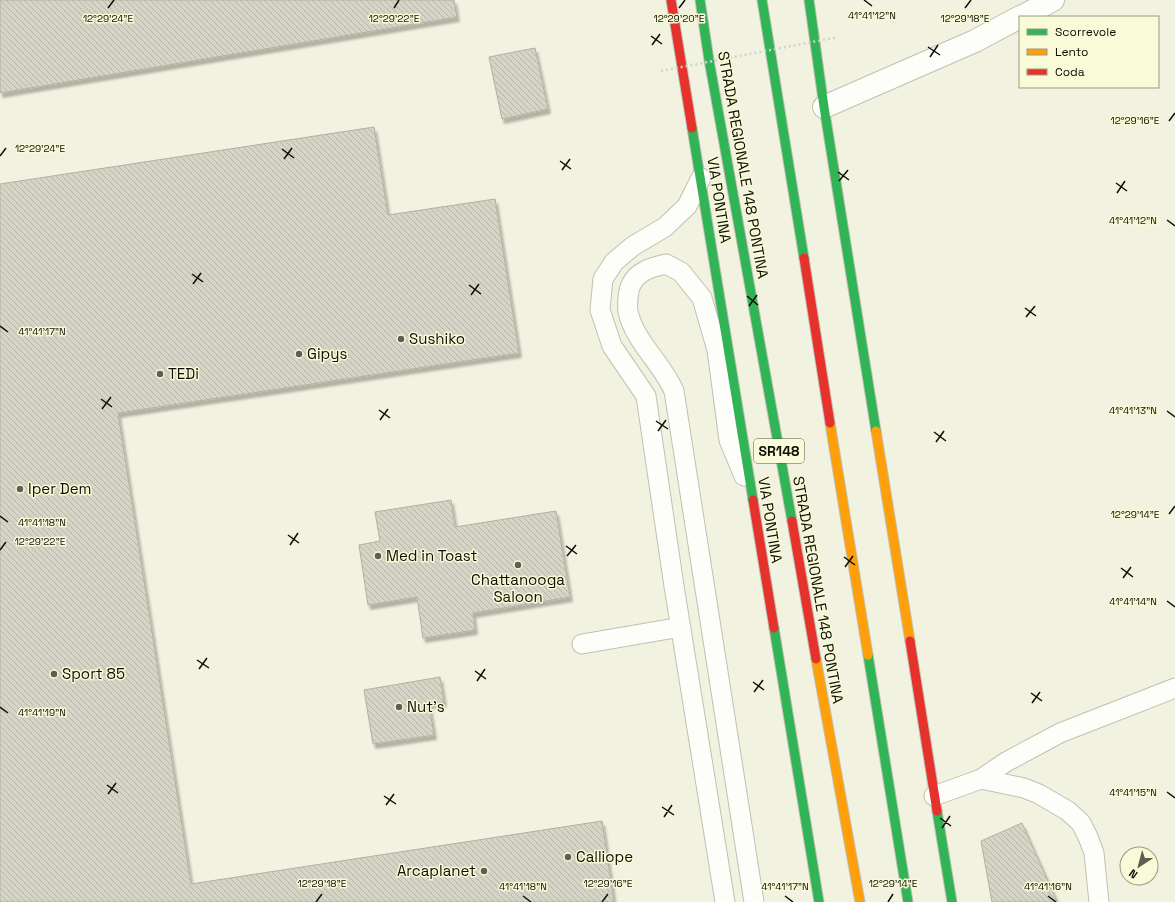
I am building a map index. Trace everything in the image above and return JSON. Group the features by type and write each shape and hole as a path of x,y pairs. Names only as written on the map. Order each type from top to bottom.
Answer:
{"main road":[{"name":"VIA PONTINA","path":"671,0 818,902"},
{"name":"STRADA REGIONALE 148 PONTINA","path":"700,0 709,60 860,902"},
{"path":"762,0 908,902"},
{"path":"809,0 824,107 952,902"}],"street":[{"path":"1022,16 1053,0"},
{"path":"824,107 975,41 1019,18"}],"lane":[{"path":"701,178 687,206 665,227 633,246 614,262 603,279 600,310 612,346 646,396 725,902"},
{"path":"752,496 729,440 717,350 702,298 681,272 666,264 654,267 638,274 629,288 627,311 635,332 668,378 674,391 754,902"},
{"path":"582,644 681,627"},
{"path":"934,796 981,780 1006,762 1060,733 1175,688"},
{"path":"981,780 1024,788 1040,794 1068,811 1081,823 1094,853 1099,902"}],"path":[{"path":"661,71 838,37"}],"building":[{"path":"0,0 454,0 457,17 0,93"},
{"path":"535,48 548,109 502,119 489,57"},
{"path":"374,127 388,215 495,199 519,353 118,413 191,884 602,821 614,902 0,902 0,184"},
{"path":"451,500 455,527 556,511 570,597 473,613 475,630 423,638 417,597 368,605 359,545 380,541 375,512"},
{"path":"440,677 444,702 429,704 434,735 373,744 364,690"},
{"path":"1022,823 1057,901 992,902 981,841"}],"traffic: fast":[{"path":"700,0 709,60 792,521"},
{"path":"762,0 804,258"},
{"path":"809,0 824,107 876,431"},
{"path":"692,128 753,500"},
{"path":"774,628 819,902"},
{"path":"868,655 908,902"},
{"path":"937,811 952,902"}],"traffic: slow":[{"path":"830,423 868,655"},
{"path":"876,431 910,641"},
{"path":"816,659 860,902"}],"traffic: jam":[{"path":"671,0 692,128"},
{"path":"804,258 830,423"},
{"path":"753,500 774,628"},
{"path":"792,521 816,659"},
{"path":"910,641 937,811"}],"place":[{"name":"Sushiko","path":"401,339"},
{"name":"Gipys","path":"299,354"},
{"name":"TEDi","path":"160,374"},
{"name":"Iper Dem","path":"20,489"},
{"name":"Med in Toast","path":"378,556"},
{"name":"Chattanooga Saloon","path":"518,565"},
{"name":"Sport 85","path":"54,674"},
{"name":"Nut's","path":"399,707"},
{"name":"Calliope","path":"568,857"},
{"name":"Arcaplanet","path":"484,871"}]}
